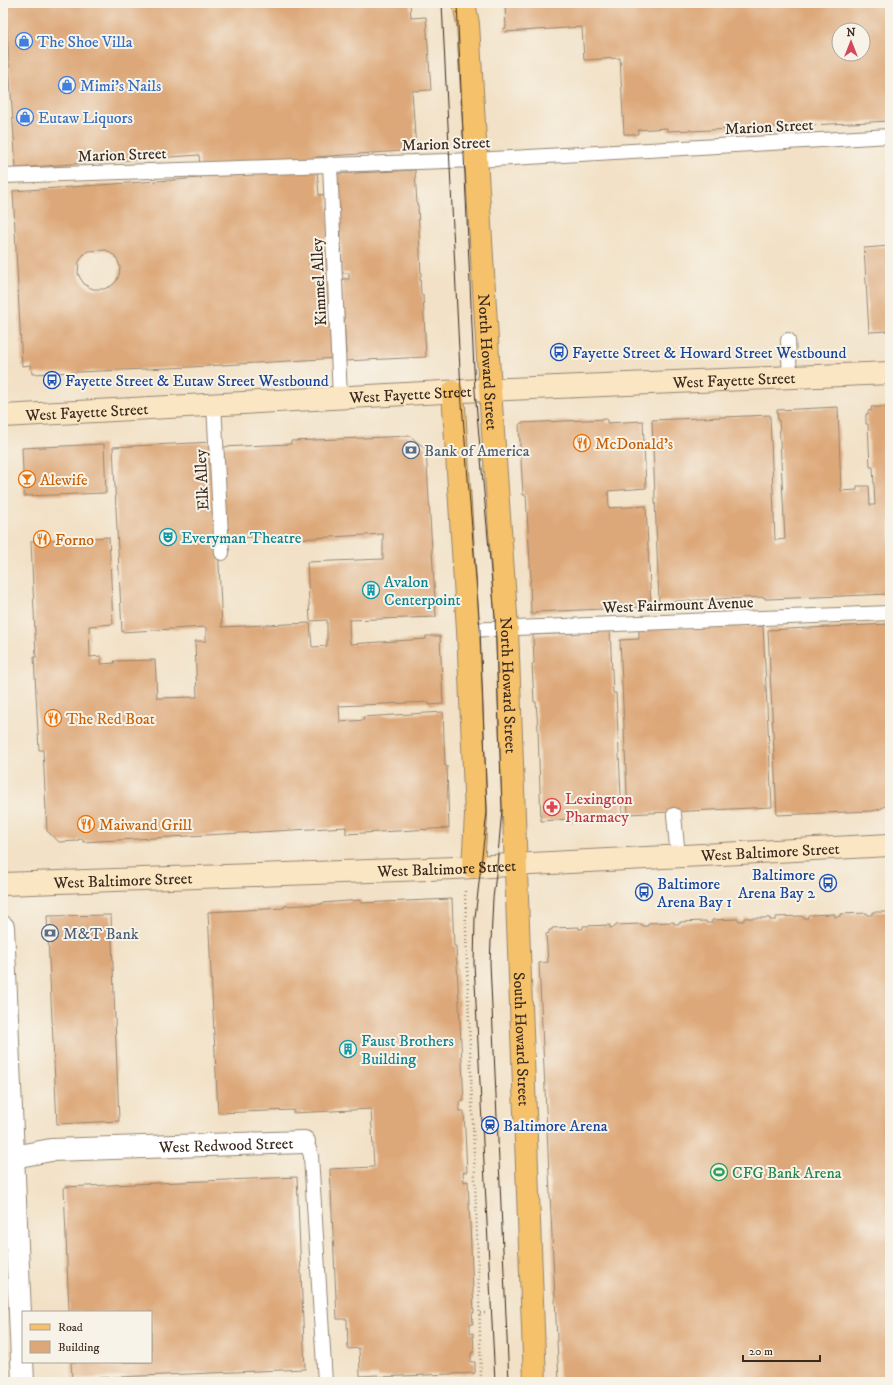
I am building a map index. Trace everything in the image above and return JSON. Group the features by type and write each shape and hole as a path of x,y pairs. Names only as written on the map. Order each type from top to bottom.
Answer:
{"main road":[{"name":"North Howard Street","path":"464,3 468,24 490,390 507,628 516,865"},
{"name":"West Fayette Street","path":"3,416 490,390 890,373"},
{"path":"453,392 468,630 476,815 474,867"},
{"name":"West Baltimore Street","path":"3,884 474,867 890,846"},
{"name":"South Howard Street","path":"516,865 535,1382"}],"street":[{"path":"3,927 8,1158 23,1382"},
{"name":"West Redwood Street","path":"8,1158 51,1150 304,1142"}],"lane":[{"name":"Marion Street","path":"3,176 476,160 890,136"},
{"name":"Kimmel Alley","path":"330,164 340,398"},
{"path":"788,340 790,377"},
{"name":"Elk Alley","path":"214,404 222,554"},
{"name":"West Fairmount Avenue","path":"468,630 890,613"},
{"path":"674,814 678,857"},
{"name":"West Redwood Street","path":"304,1142 309,1149 311,1156 325,1382"}],"path":[{"path":"465,891 480,1314 481,1382"},
{"path":"480,1314 488,1314"}],"building":[{"path":"5,3 410,3 411,18 426,17 431,90 412,91 416,150 316,157 319,195 327,194 338,358 190,367 32,374 31,365 22,366 13,191 201,178 199,155 16,168","holes":["106,250 115,256 120,267 116,282 104,289 93,289 85,285 78,273 79,262 83,255 88,251"]},
{"path":"505,3 890,3 890,121 691,131 667,131 667,128 638,130 638,134 624,134 620,58 584,60 582,27 505,32 503,29 506,28"},
{"path":"415,170 418,205 421,295 423,295 426,357 345,361 344,354 346,354 342,279 349,279 349,273 342,273 341,231 338,231 338,227 340,227 337,174"},
{"path":"890,246 890,331 869,332 864,248"},
{"path":"838,407 841,491 857,490 857,486 869,486 870,505 875,505 873,467 870,467 868,424 866,424 866,414 868,414 868,411 872,410 871,407 890,407 890,594 769,599 765,599 765,597 659,602 652,420 770,415 775,540 778,540 785,539 779,420 777,410"},
{"path":"607,419 607,423 643,421 646,488 608,491 609,508 646,506 651,607 535,612 535,614 531,614 531,580 526,495 523,495 519,425 521,423"},
{"path":"410,436 426,449 436,617 349,620 350,644 426,639 426,636 440,636 443,704 429,705 429,702 339,706 340,722 364,720 363,717 443,712 445,766 447,766 449,828 346,834 346,827 83,842 83,839 78,839 78,841 59,842 47,831 43,750 39,750 34,657 36,657 31,541 109,537 113,624 89,626 90,657 101,656 101,664 115,663 114,661 155,660 157,698 197,697 195,641 206,641 206,627 122,632 113,447 213,442 222,627 310,623 312,647 327,646 327,620 310,621 307,562 383,559 383,534 296,539 295,535 234,538 225,530 221,447 291,444 291,441"},
{"path":"104,444 106,493 24,496 22,448"},
{"path":"890,624 890,803 880,809 872,811 777,815 768,630"},
{"path":"763,626 772,807 628,814 620,640 639,639 639,629"},
{"path":"610,631 613,693 616,693 621,817 594,818 595,821 570,822 570,819 541,821 538,729 536,702 534,702 532,664 534,663 533,635"},
{"path":"452,899 454,946 456,946 464,1101 459,1102 460,1111 464,1111 467,1172 463,1172 464,1182 468,1181 474,1313 472,1313 473,1324 470,1324 470,1333 473,1333 474,1352 471,1353 471,1362 475,1362 475,1373 378,1377 378,1375 360,1376 359,1348 348,1349 347,1319 337,1319 330,1169 374,1167 371,1109 293,1113 293,1110 218,1113 208,912 284,908 284,906 361,900 361,903"},
{"name":"CFG Bank Arena","path":"872,912 890,912 890,1382 559,1382 539,963 548,962 546,934 549,933 549,930 552,930 552,928 579,927 579,929 583,929 583,926 610,925 610,928 615,927 615,925 642,924 643,926 648,926 648,923 674,922 674,924 680,924 680,922 706,921 706,923 712,923 712,920 738,919 739,921 744,921 744,918 770,918 770,920 776,920 776,917 802,916 803,918 808,918 808,915 835,914 835,917 840,916 840,914 867,913 867,915 872,915"},
{"path":"111,915 119,1121 57,1124 47,916"},
{"path":"297,1177 305,1369 72,1379 71,1363 152,1363 152,1311 69,1311 64,1187"}],"tram line":[{"path":"442,3 461,391 480,629 487,812 475,918 474,963 495,1382"},
{"path":"457,3 475,391 495,617 502,809 493,898 490,963 509,1382"}],"place":[{"name":"The Shoe Villa","path":"24,41"},
{"name":"Mimi's Nails","path":"67,85"},
{"name":"Eutaw Liquors","path":"25,117"},
{"name":"Fayette Street & Howard Street Westbound","path":"559,352"},
{"name":"Fayette Street & Eutaw Street Westbound","path":"52,380"},
{"name":"McDonald's","path":"582,443"},
{"name":"Bank of America","path":"411,450"},
{"name":"Alewife","path":"27,479"},
{"name":"Everyman Theatre","path":"168,537"},
{"name":"Forno","path":"42,539"},
{"name":"Avalon Centerpoint","path":"371,590"},
{"name":"The Red Boat","path":"53,718"},
{"name":"Lexington Pharmacy","path":"552,807"},
{"name":"Maiwand Grill","path":"86,824"},
{"name":"Baltimore Arena Bay 2","path":"828,883"},
{"name":"Baltimore Arena Bay 1","path":"644,892"},
{"name":"M&T Bank","path":"50,933"},
{"name":"Faust Brothers Building","path":"348,1049"},
{"name":"Baltimore Arena","path":"490,1125"},
{"name":"CFG Bank Arena","path":"719,1172"}]}
